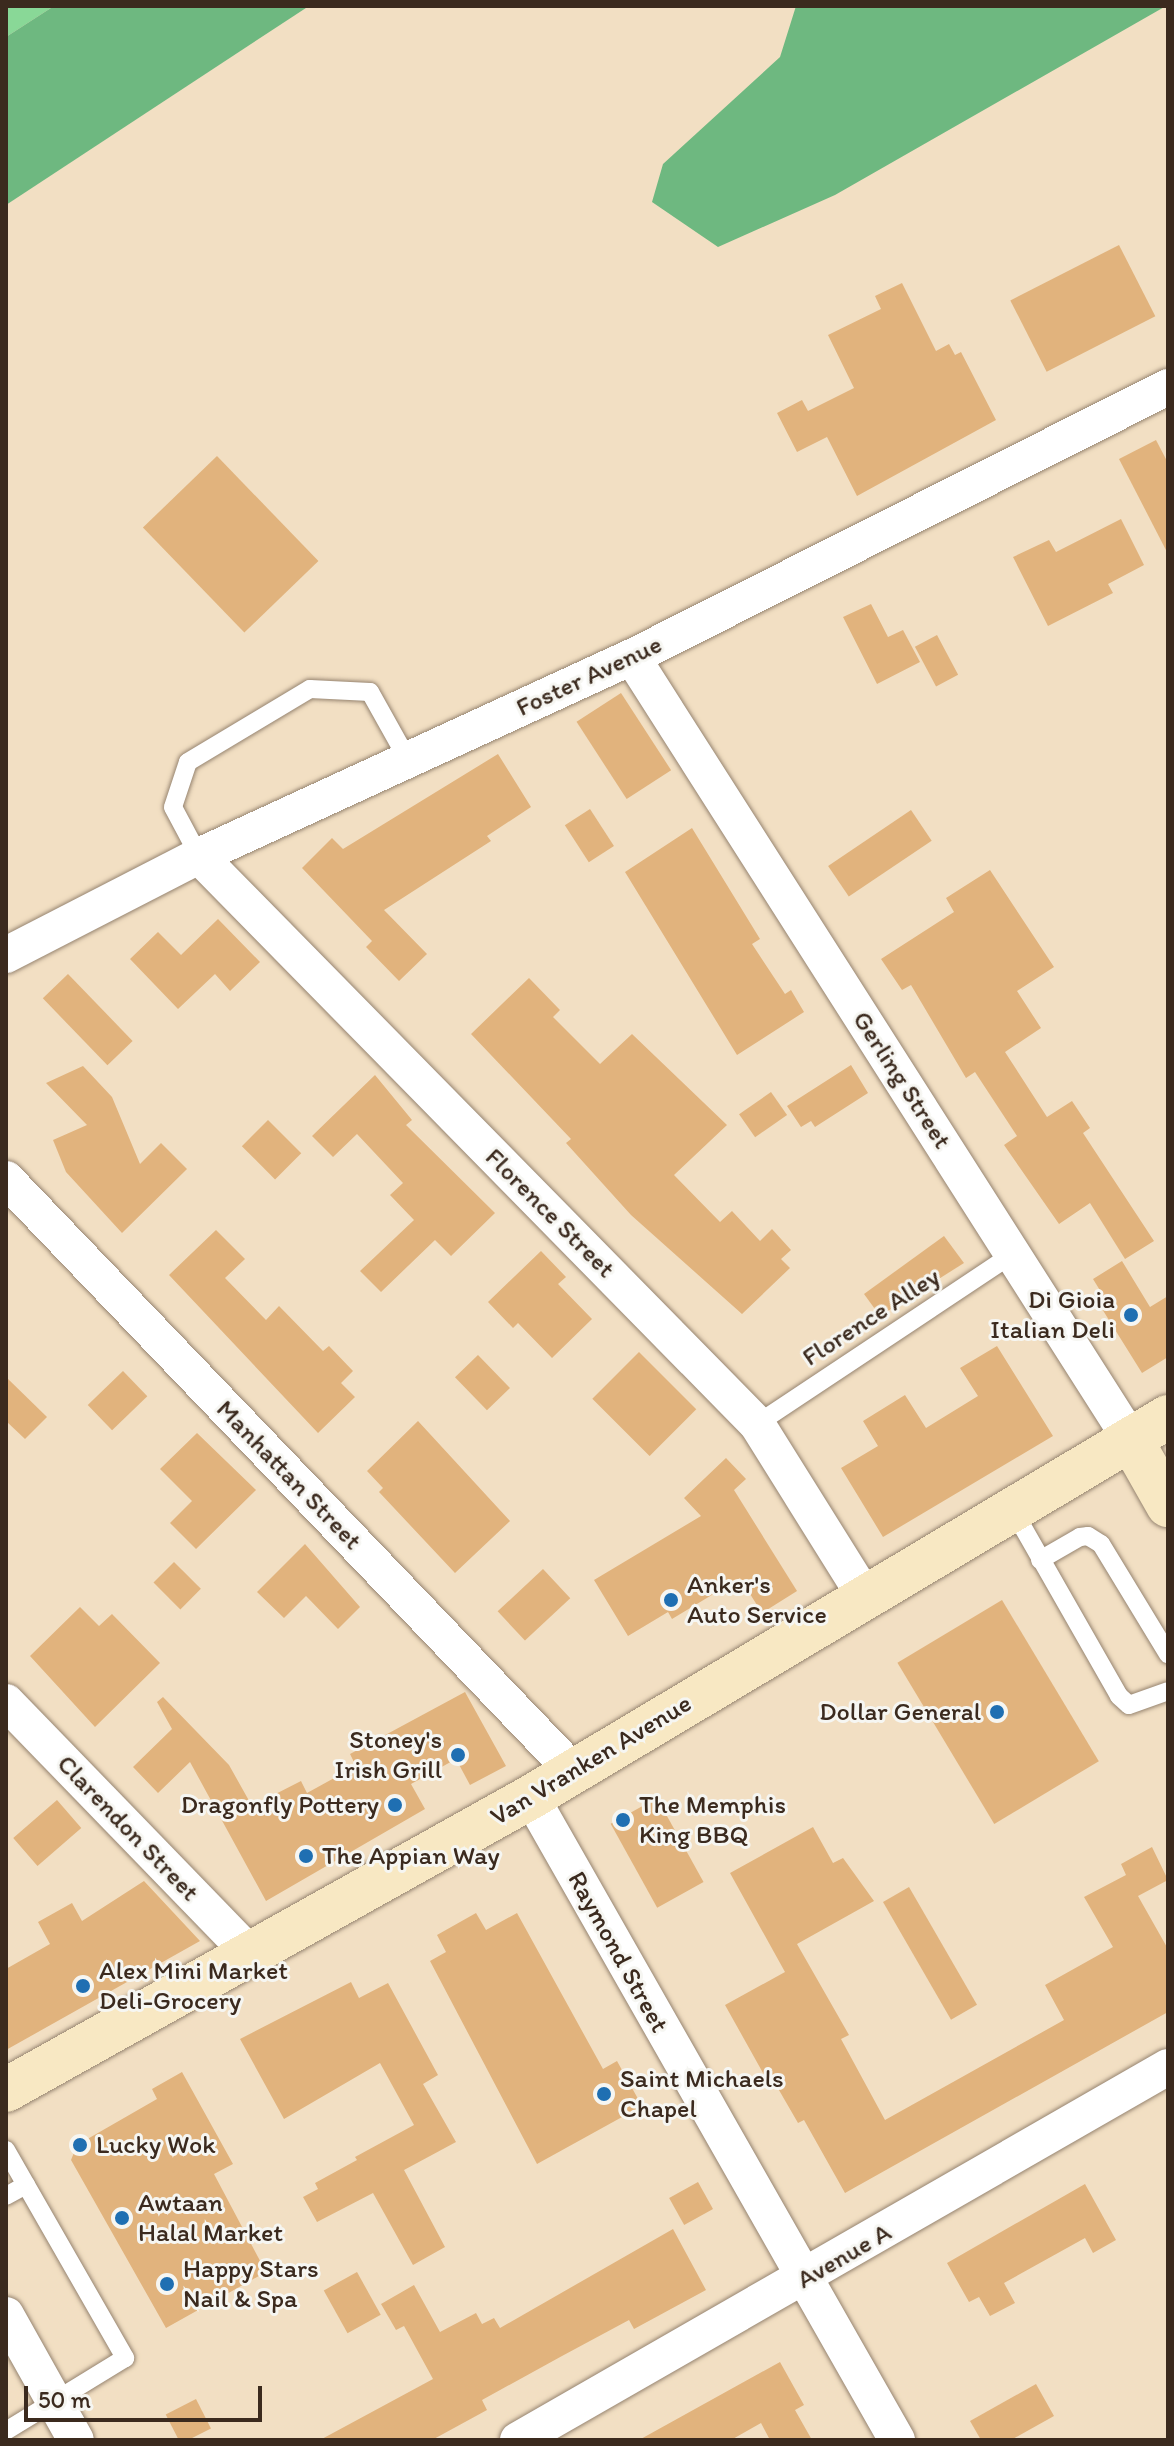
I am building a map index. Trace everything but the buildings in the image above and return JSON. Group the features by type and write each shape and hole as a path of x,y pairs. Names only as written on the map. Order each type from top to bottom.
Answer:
{"street":[{"name":"Foster Avenue","path":"6,955 199,856 632,657 1168,387"},
{"name":"Gerling Street","path":"632,657 1131,1440 1168,1505"},
{"name":"Florence Street","path":"199,856 757,1424 865,1597"},
{"name":"Manhattan Street","path":"6,1179 573,1771"},
{"name":"Van Vranken Avenue","path":"6,2090 531,1797 1168,1417"},
{"name":"Clarendon Street","path":"6,1702 249,1953"},
{"name":"Raymond Street","path":"531,1797 803,2280 897,2440"},
{"name":"Avenue A","path":"518,2440 803,2280 1168,2067"},
{"path":"6,2315 76,2440"}],"lane":[{"path":"199,856 173,807 188,762 310,689 370,692 408,760"},
{"name":"Florence Alley","path":"757,1424 1013,1254"},
{"path":"1013,1510 1119,1696 1129,1705 1168,1691"},
{"path":"1040,1560 1080,1537 1088,1536 1101,1544 1168,1654"},
{"path":"6,2150 125,2358 6,2431"},
{"path":"6,2196 26,2185"}],"green space":[{"path":"6,6 54,6 6,37"},
{"path":"54,6 309,6 6,205 6,37"},
{"path":"796,6 1166,6 835,195 718,247 652,202 663,164 780,57"}],"place":[{"name":"Di Gioia Italian Deli","path":"1131,1315"},
{"name":"Anker's Auto Service","path":"671,1600"},
{"name":"Dollar General","path":"997,1712"},
{"name":"Stoney's Irish Grill","path":"458,1755"},
{"name":"Dragonfly Pottery","path":"395,1805"},
{"name":"The Memphis King BBQ","path":"623,1820"},
{"name":"The Appian Way","path":"306,1856"},
{"name":"Alex Mini Market Deli-Grocery","path":"83,1986"},
{"name":"Saint Michaels Chapel","path":"604,2094"},
{"name":"Lucky Wok","path":"80,2145"},
{"name":"Awtaan Halal Market","path":"122,2218"},
{"name":"Happy Stars Nail & Spa","path":"167,2284"}]}
